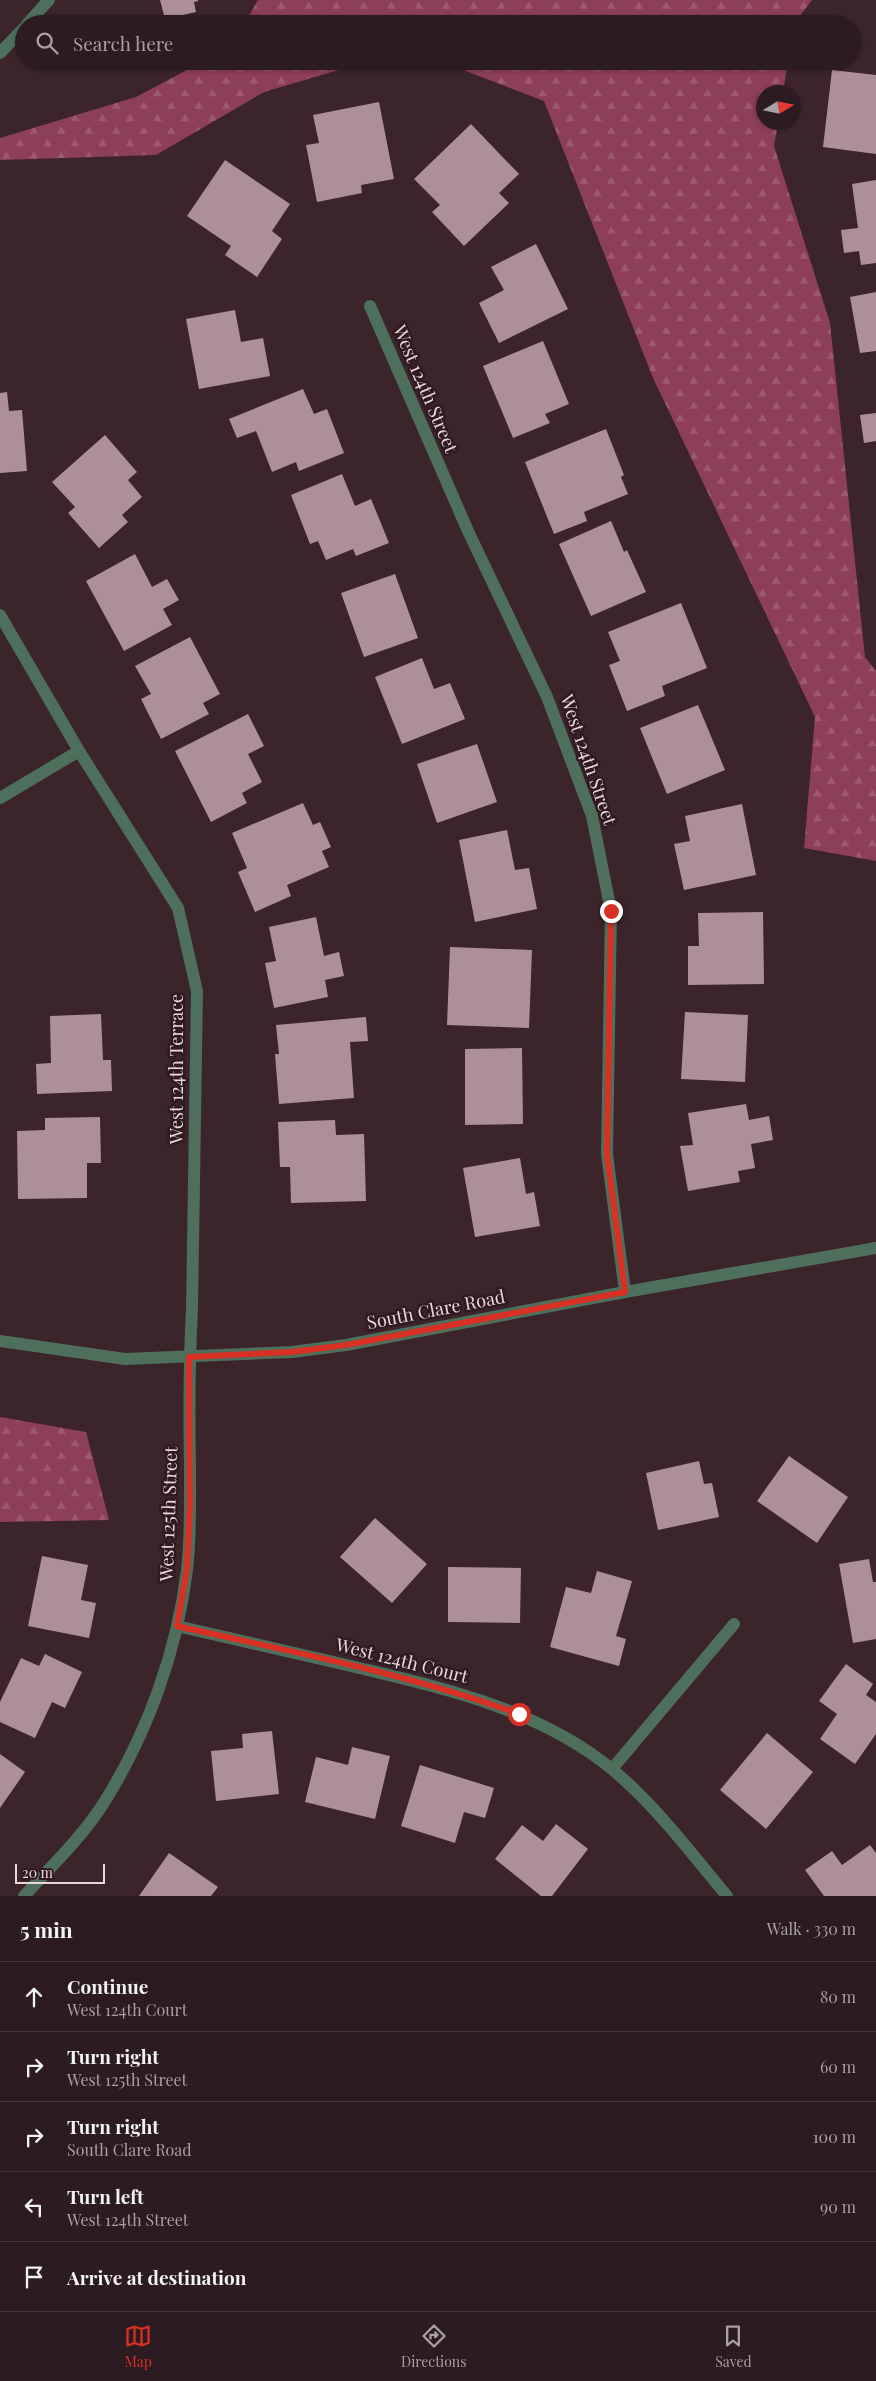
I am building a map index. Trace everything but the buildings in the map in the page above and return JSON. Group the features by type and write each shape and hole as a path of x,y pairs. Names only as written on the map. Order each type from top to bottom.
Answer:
{"street":[{"path":"35,15 49,0"},
{"path":"0,53 15,37"},
{"name":"West 124th Street","path":"370,306 468,531 547,697 592,816 611,911 607,1154 625,1292"},
{"name":"West 124th Terrace","path":"0,615 79,750 178,908 197,991 192,1299 189,1357"},
{"path":"0,798 79,750"},
{"name":"South Clare Road","path":"0,1341 125,1359 292,1352 346,1345 625,1292 876,1248"},
{"name":"West 125th Street","path":"24,1896 58,1860 104,1802 134,1745 160,1686 177,1626 187,1569 190,1507 189,1357"},
{"path":"612,1769 734,1624"},
{"name":"West 124th Court","path":"177,1626 472,1697 528,1718 570,1740 612,1769 644,1798 727,1896"}],"green space":[{"path":"258,0 812,0 801,15 249,15"},
{"path":"187,70 339,70 264,92 156,155 0,160 0,138 136,97"},
{"path":"463,70 787,70 784,85 756,85 756,130 777,130 774,146 830,323 865,657 876,671 876,861 804,848 815,717 653,378 544,101"},
{"path":"0,1417 86,1432 109,1520 0,1522"}],"route":[{"path":"519,1714 472,1697 410,1680 177,1626 187,1569 190,1507 189,1357 292,1352 346,1345 625,1292 607,1154 611,911"}]}
